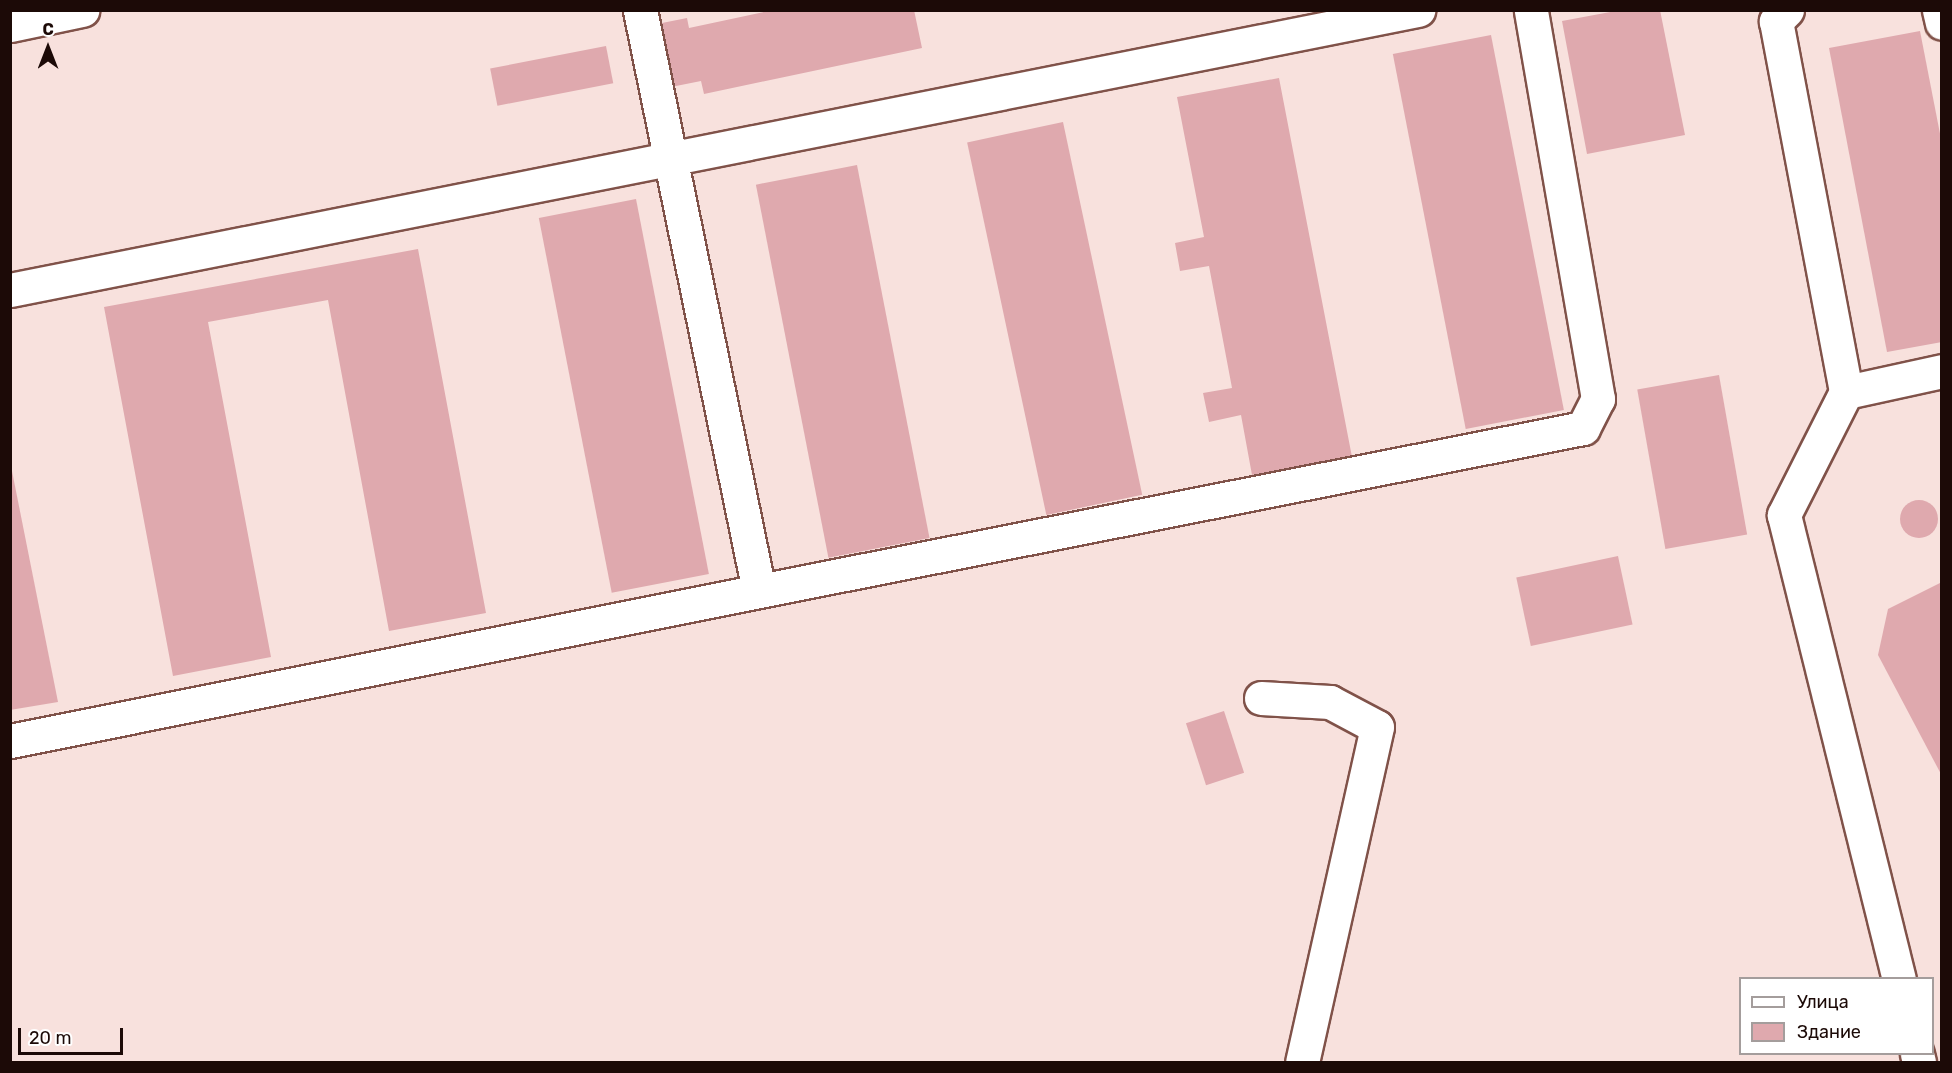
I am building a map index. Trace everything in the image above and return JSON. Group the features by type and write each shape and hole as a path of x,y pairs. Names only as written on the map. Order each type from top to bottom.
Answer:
{"lane":[{"path":"10,24 82,10"},
{"path":"640,10 759,591"},
{"path":"10,290 1418,10"},
{"path":"10,741 1583,428 1598,399 1531,10"},
{"path":"1787,10 1776,21 1846,392 1784,515 1899,977"},
{"path":"1939,10 1941,23"},
{"path":"1846,392 1941,371"},
{"path":"1261,698 1330,702 1377,727 1302,1062"}],"building":[{"path":"773,10 914,10 922,48 704,94 701,81 671,87 657,24 687,18 689,28"},
{"path":"1621,10 1660,10 1685,135 1587,154 1562,21"},
{"path":"1920,31 1942,144 1942,342 1887,352 1829,48"},
{"path":"1491,35 1564,410 1466,429 1393,54"},
{"path":"606,46 613,83 497,106 490,69"},
{"path":"1279,78 1352,457 1252,475 1241,415 1209,422 1203,393 1232,388 1209,266 1180,271 1175,243 1204,237 1177,97"},
{"path":"1063,122 1142,495 1046,515 967,142"},
{"path":"857,165 930,538 828,558 756,185"},
{"path":"636,199 709,574 612,593 539,218"},
{"path":"418,249 486,613 389,631 328,300 208,322 271,657 173,676 104,307"},
{"path":"1719,375 1747,535 1665,549 1637,389"},
{"path":"10,461 58,702 10,710"},
{"path":"1919,500 1932,506 1938,519 1932,532 1919,538 1906,532 1900,519 1906,506"},
{"path":"1618,556 1633,624 1531,646 1516,578"},
{"path":"1942,582 1942,776 1878,655 1888,609"},
{"path":"1224,711 1244,773 1206,785 1186,723"}]}
